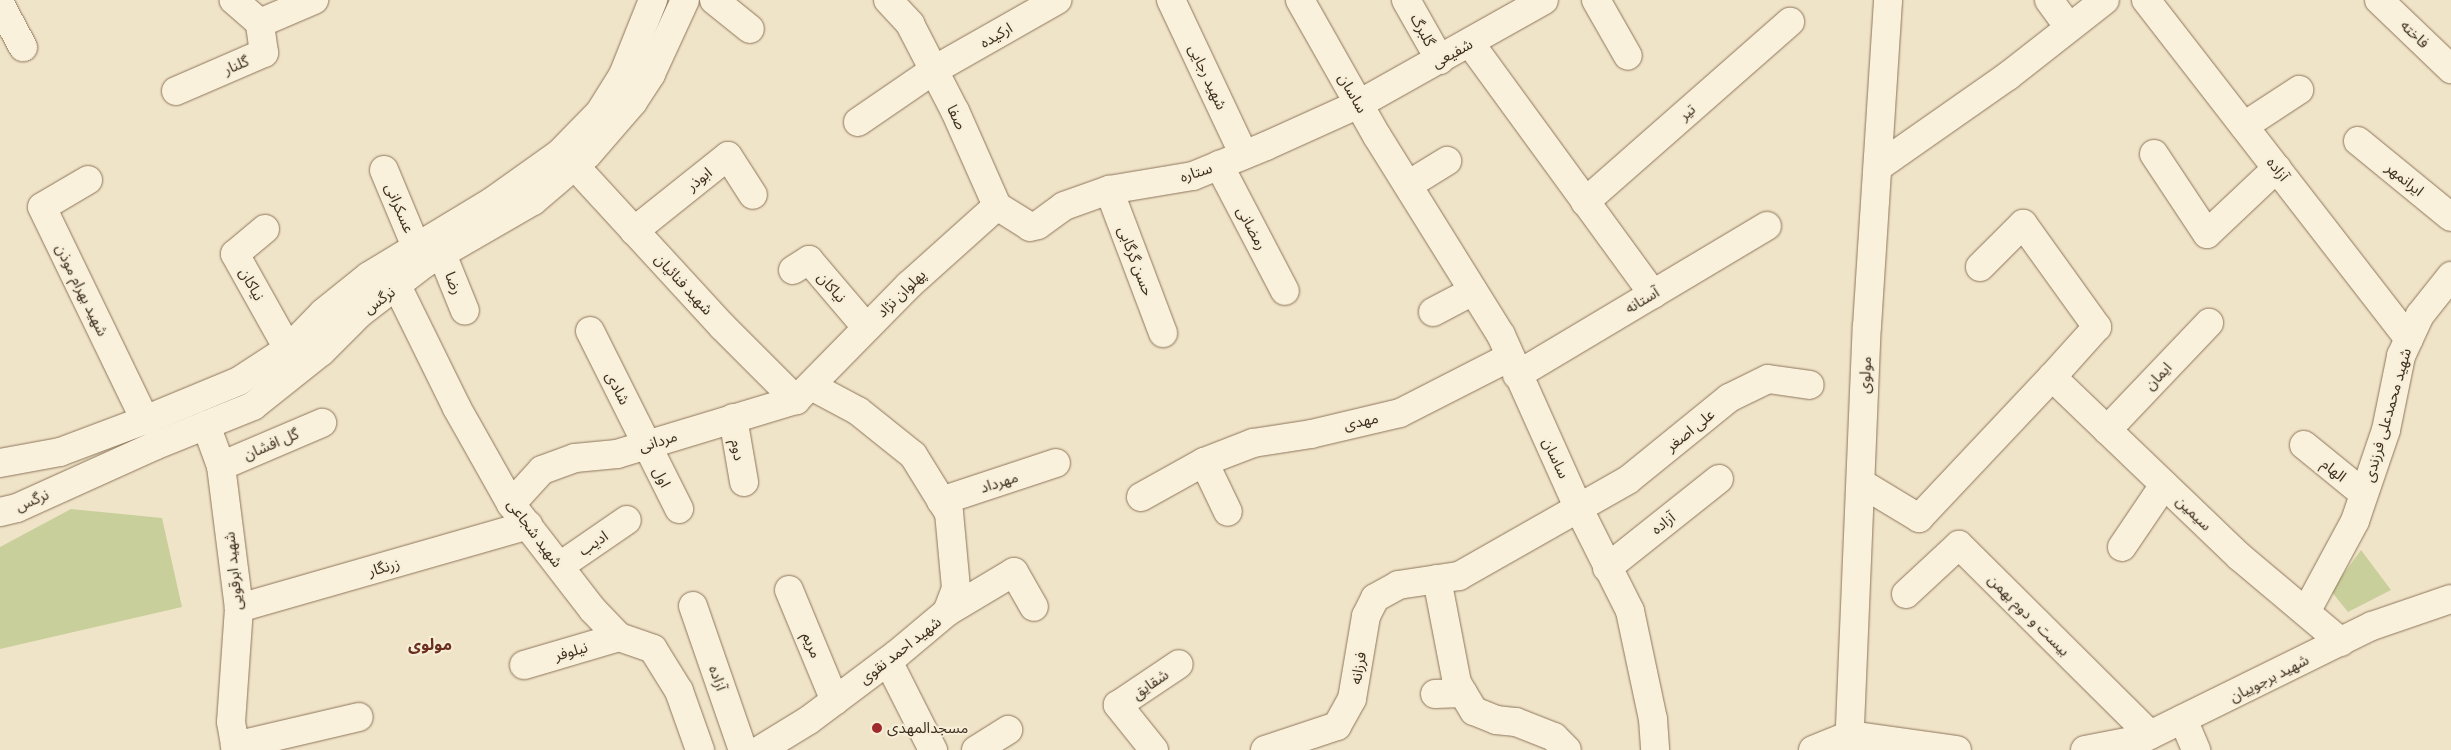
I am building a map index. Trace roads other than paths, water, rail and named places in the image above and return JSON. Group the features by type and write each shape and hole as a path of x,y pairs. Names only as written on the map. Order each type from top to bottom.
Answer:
{"street":[{"path":"234,0 260,23 314,0"},
{"name":"نرگس","path":"0,463 60,452 145,420 238,381 288,349 323,313 369,276 494,201 560,153 600,112 623,75 653,0"},
{"name":"نرگس","path":"0,512 17,508 253,406 321,352 359,314 424,264 533,201 574,165 633,102 652,74 685,0"},
{"path":"714,0 750,29"},
{"name":"صفا","path":"888,0 910,24 934,70 996,206"},
{"name":"ارکیده","path":"858,122 934,70 1057,0"},
{"name":"شهید رجایی","path":"1171,0 1244,155"},
{"name":"ساسان","path":"1300,0 1359,104 1501,335 1513,366 1578,507 1630,611 1653,720 1655,750"},
{"name":"گلبرگ","path":"1406,0 1440,60"},
{"name":"شفیعی","path":"1359,104 1470,44 1544,0"},
{"path":"1596,0 1628,56"},
{"name":"مولوی","path":"1850,742 1861,483 1888,0"},
{"path":"2049,0 2069,28"},
{"path":"1878,167 2008,76 2105,0"},
{"name":"آزاده","path":"2146,0 2409,339"},
{"name":"فاخته","path":"2379,0 2451,69"},
{"path":"0,4 23,47"},
{"name":"تیر","path":"1585,202 1790,22"},
{"name":"گلنار","path":"176,91 264,53 260,23"},
{"path":"1470,44 1653,294"},
{"path":"2244,126 2299,90"},
{"name":"ستاره","path":"996,206 1030,227 1038,225 1064,206 1109,190 1193,176 1359,104"},
{"name":"ایرانمهر","path":"2358,141 2451,217"},
{"path":"2154,154 2207,234 2277,168"},
{"name":"ابوذر","path":"634,231 728,156 753,195"},
{"path":"1408,185 1447,161"},
{"name":"شهید فنائیان","path":"574,165 722,326 804,394"},
{"name":"رمضانی","path":"1219,165 1285,291"},
{"name":"عسکرانی","path":"384,170 416,247"},
{"name":"شهید بهرام موذن","path":"88,180 42,207 145,420"},
{"name":"حسن گرگابی","path":"1109,190 1163,333"},
{"name":"پهلوان نژاد","path":"804,394 866,327 996,206"},
{"path":"1861,483 1919,518 2052,378 2097,327 2023,224 1980,267"},
{"name":"آستانه","path":"1513,366 1653,294 1767,226"},
{"name":"نیاکان","path":"265,229 235,254 288,349"},
{"name":"رضا","path":"442,254 465,311"},
{"name":"نیاکان","path":"794,270 809,260 866,327"},
{"name":"شهید محمدعلی فرزندی","path":"2306,612 2355,521 2386,430 2401,356 2420,315 2451,276"},
{"name":"شهید شجاعی","path":"397,286 457,408 511,504 619,637"},
{"path":"1433,312 1473,291"},
{"name":"ایمان","path":"2107,430 2209,323"},
{"name":"شادی","path":"590,331 646,444"},
{"name":"مهدی","path":"1141,497 1204,462 1253,442 1311,434 1400,413 1513,366"},
{"name":"سیمین","path":"2052,378 2240,557 2341,642"},
{"name":"علی اصغر","path":"1578,507 1628,480 1729,398 1768,379 1810,384"},
{"name":"مردانی","path":"511,504 542,470 575,458 617,454 804,394"},
{"name":"شهید احمد نقوی","path":"773,747 888,661 947,612 956,588 949,513 913,455 858,411 804,394"},
{"name":"دوم","path":"733,418 744,482"},
{"name":"گل افشان","path":"221,466 322,423"},
{"name":"شهید ابرقویی","path":"206,425 221,466 239,608 231,722 235,748"},
{"name":"اول","path":"646,444 679,509"},
{"name":"الهام","path":"2304,445 2364,494"},
{"path":"1204,462 1228,512"},
{"name":"مهرداد","path":"941,501 1056,463"},
{"name":"آزاده","path":"1607,568 1720,479"},
{"path":"2122,547 2164,484"},
{"name":"فرزانه","path":"1265,750 1337,726 1352,699 1366,616 1375,598 1398,585 1459,576 1578,507"},
{"name":"ادیب","path":"560,566 627,520"},
{"name":"زرنگار","path":"239,608 528,525"},
{"name":"بیست و دوم بهمن","path":"1906,594 1959,545 2150,736"},
{"path":"947,612 1014,572 1034,607"},
{"path":"1437,579 1456,683 1474,711 1496,720 1516,722 1554,737 1568,750"},
{"name":"مریم","path":"789,590 835,701"},
{"name":"شهید برجوییان","path":"2085,750 2150,736 2372,626 2451,599"},
{"name":"آزاده","path":"693,606 743,750"},
{"path":"619,637 653,649 679,691 700,750"},
{"name":"نیلوفر","path":"524,665 619,637"},
{"path":"888,661 933,750"},
{"name":"شقایق","path":"1154,750 1118,705 1179,664"},
{"path":"1435,694 1462,693"},
{"path":"235,748 359,717"},
{"path":"2183,720 2196,750"},
{"path":"976,750 1008,730"},
{"path":"1813,750 1850,742 1957,750"}],"place":[{"name":"مسجدالمهدی","path":"877,728"}],"district":[{"name":"مولوی","path":"430,644"}]}
